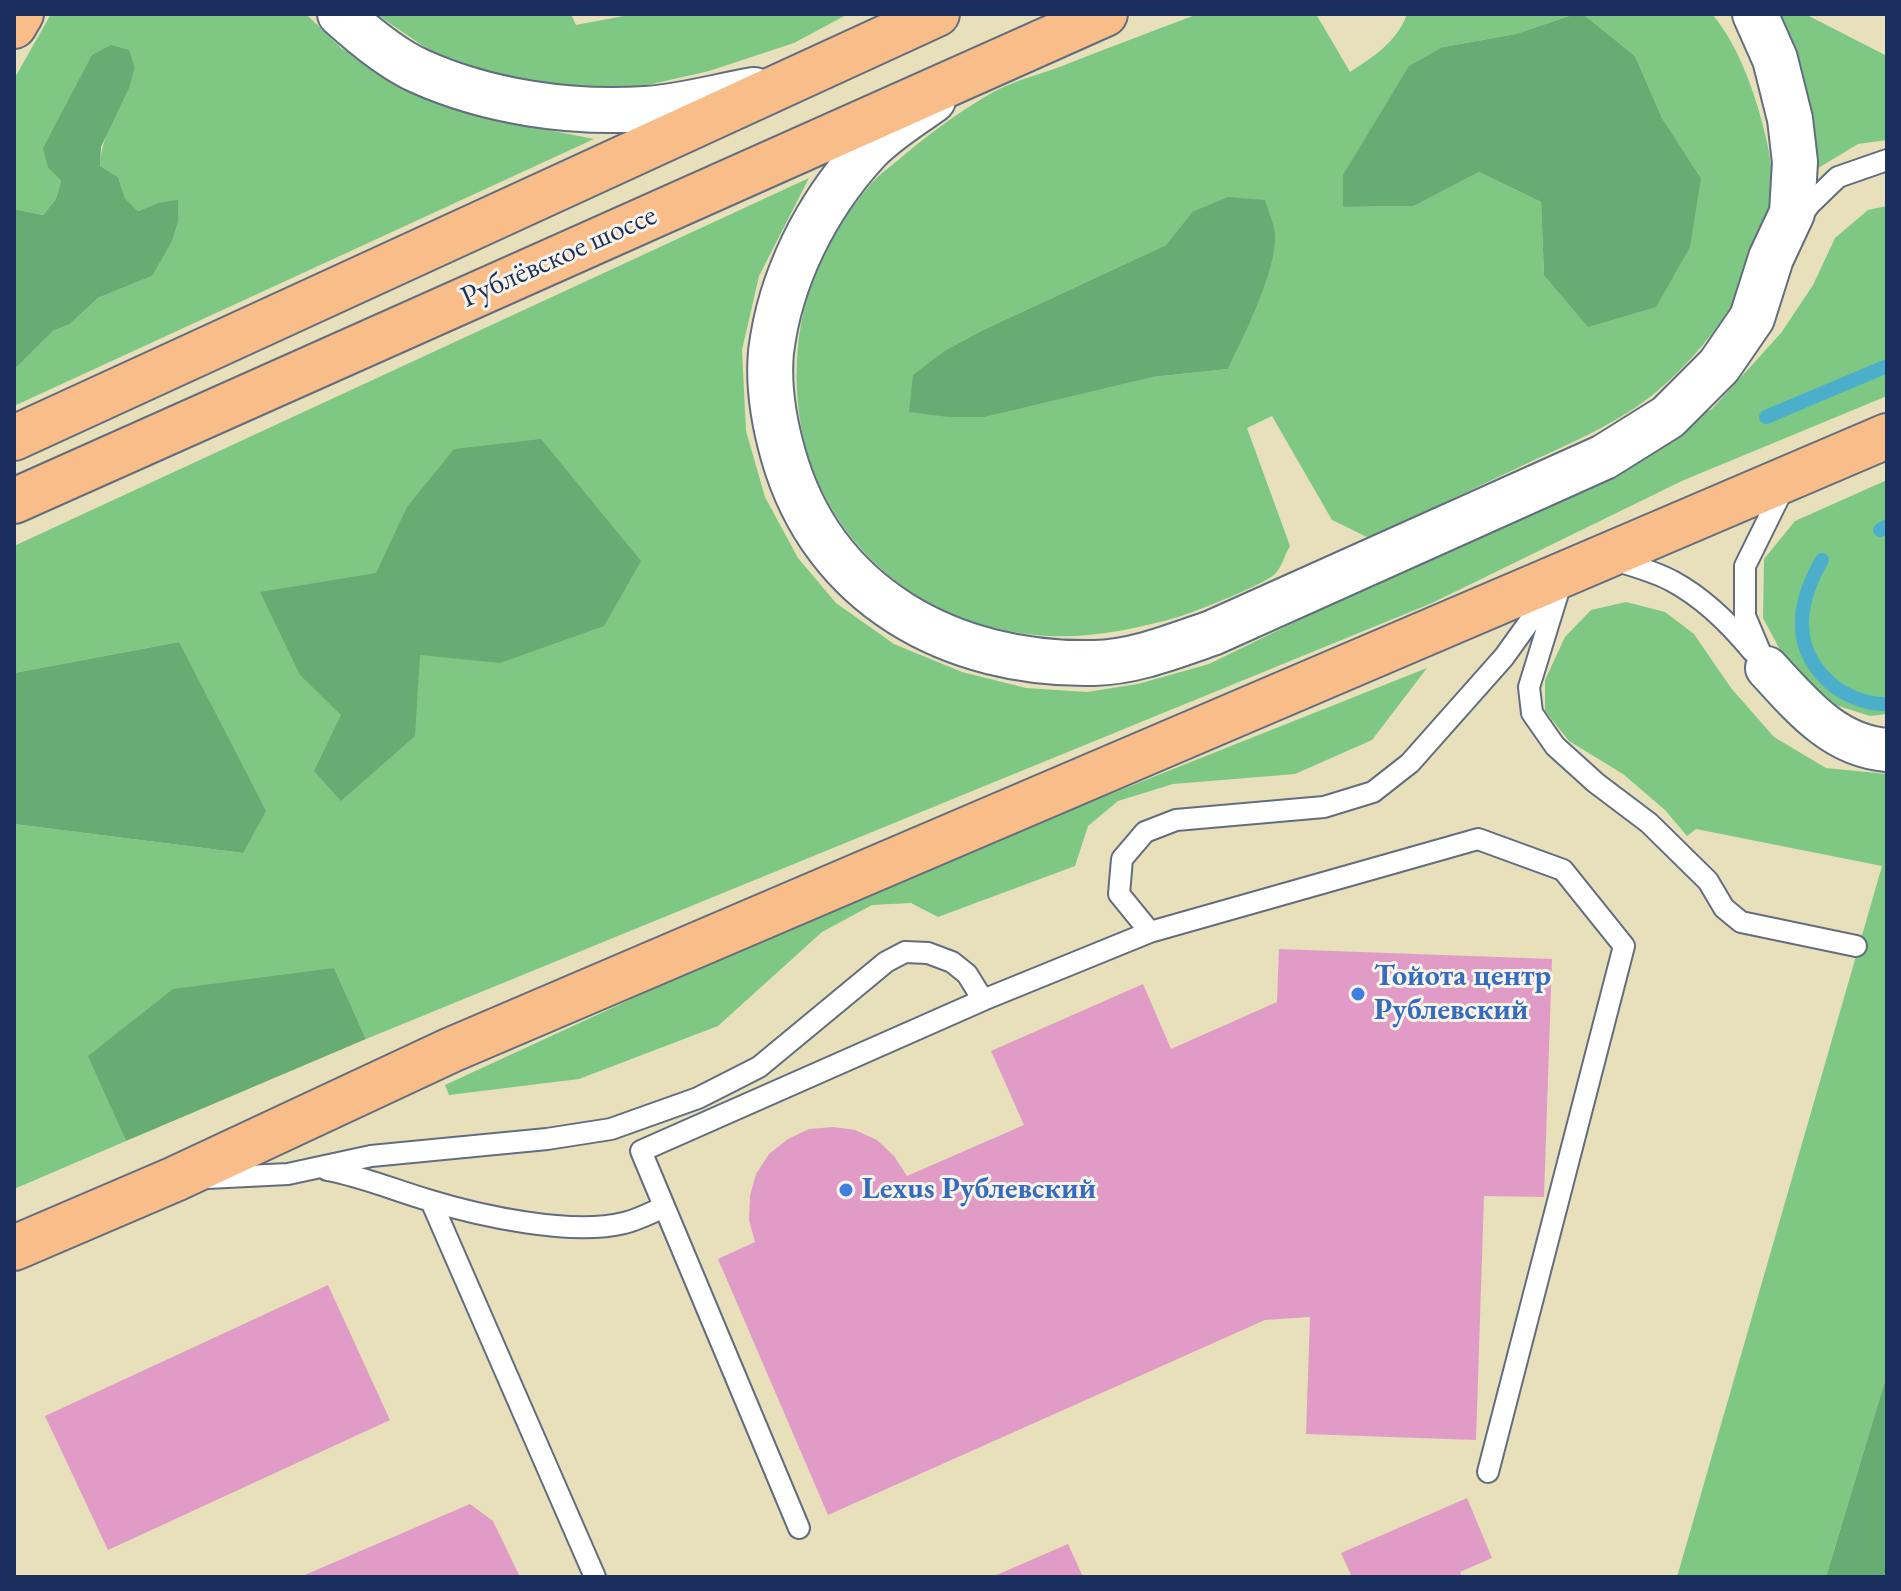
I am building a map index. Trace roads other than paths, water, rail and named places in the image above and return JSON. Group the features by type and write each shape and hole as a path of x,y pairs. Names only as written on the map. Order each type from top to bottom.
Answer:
{"main road":[{"path":"14,26 21,14"},
{"name":"Рублёвское шоссе","path":"14,438 937,14"},
{"name":"Рублёвское шоссе","path":"14,501 1105,14"},
{"path":"14,1248 175,1179 451,1050 1887,436"}],"street":[{"path":"340,14 358,31 417,70 488,94 566,109 648,109 792,83"},
{"path":"967,74 867,150 816,220 785,285 771,354 774,421 791,482 823,541 865,588 910,620 966,646 1032,661 1097,663 1154,653 1212,633 1604,457 1668,417 1719,366 1752,318 1771,258 1792,213 1795,162 1790,119 1775,59 1755,14"},
{"path":"1767,668 1805,709 1836,735 1868,749 1887,750"}],"lane":[{"path":"1771,258 1810,204 1838,177 1887,160"},
{"path":"1767,668 1745,616 1745,566 1788,480"},
{"path":"1605,557 1671,580 1705,603 1732,627 1767,668"},
{"path":"1150,932 1119,894 1122,859 1145,832 1176,820 1324,807 1373,792 1410,763 1504,657 1564,574"},
{"path":"1564,574 1529,687 1532,713 1555,746 1596,783 1649,823 1708,881 1724,908 1741,922 1856,946"},
{"path":"799,1528 641,1151 983,1000 1150,932 1478,839 1563,870 1624,946 1488,1472"},
{"path":"175,1179 288,1174 371,1156 547,1139 611,1129 698,1098 759,1067 886,962 905,952 928,953 952,962 967,974 983,1000"},
{"path":"319,1169 347,1174 431,1201 533,1223 598,1227 625,1223 664,1207"},
{"path":"431,1201 595,1577"}],"waterway":[{"path":"1766,417 1887,366"},
{"path":"1880,530 1887,526"},
{"path":"1822,560 1803,610 1804,643 1810,658 1820,673 1841,691 1866,702 1887,704"}],"place":[{"name":"Тойота центр Рублевский","path":"1358,994"},
{"name":"Lexus Рублевский","path":"846,1190"}]}
